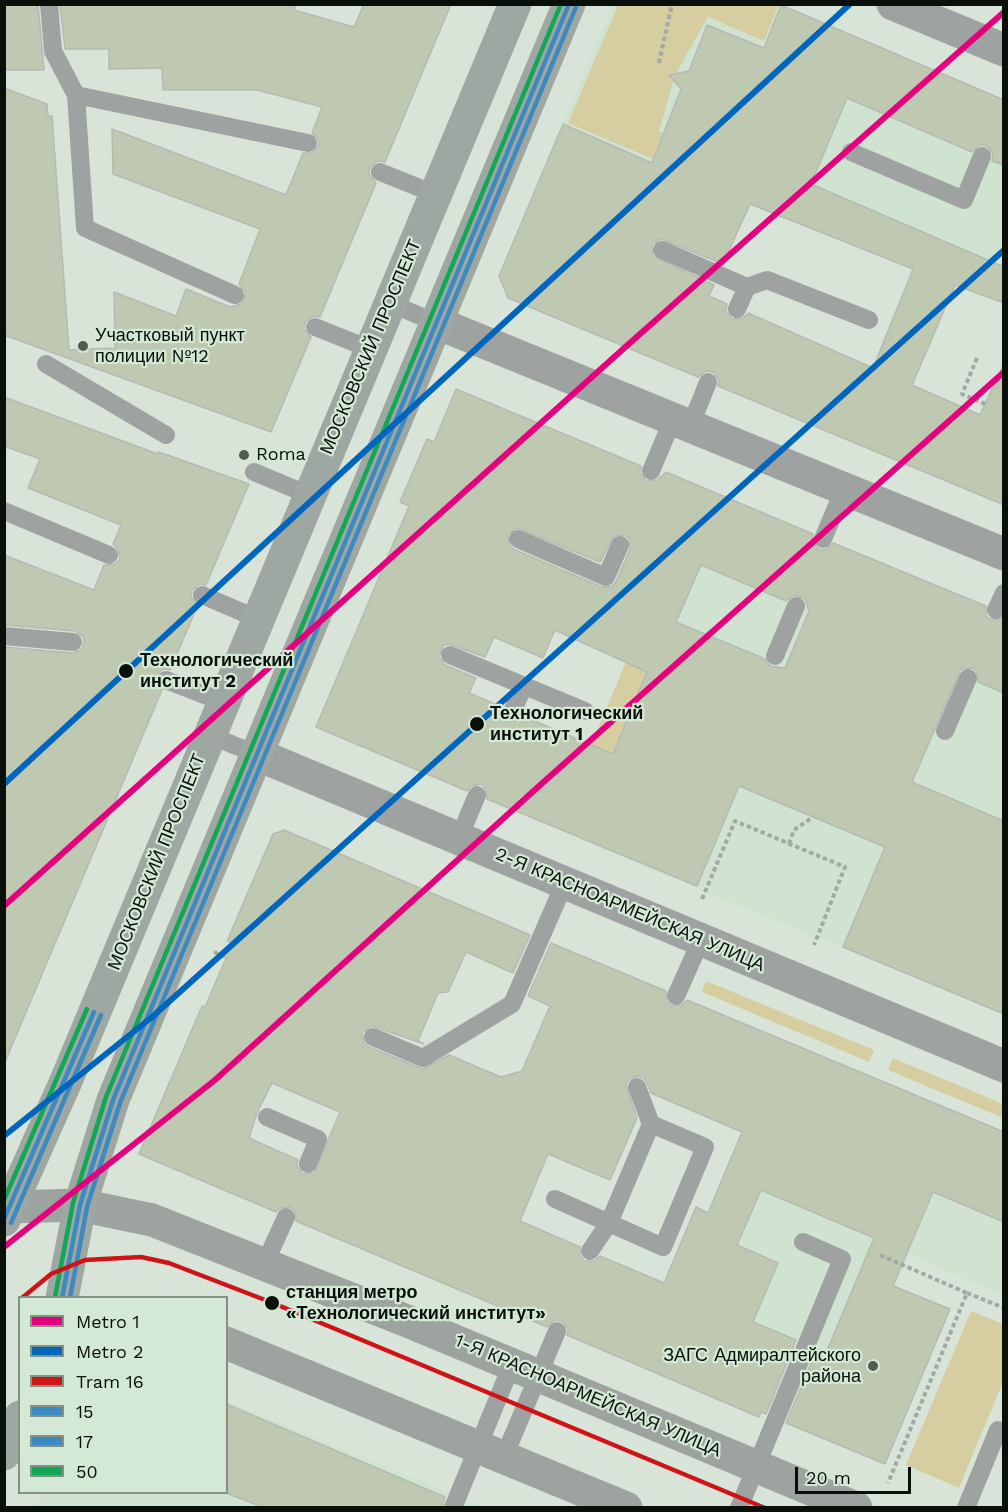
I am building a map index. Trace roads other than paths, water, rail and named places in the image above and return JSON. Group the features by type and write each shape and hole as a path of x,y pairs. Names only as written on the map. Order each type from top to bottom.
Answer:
{"main road":[{"name":"МОСКОВСКИЙ ПРОСПЕКТ","path":"7,1214 66,1081 514,4"},
{"path":"62,1296 80,1205 113,1100 569,4"},
{"name":"1-Я КРАСНОАРМЕЙСКАЯ УЛИЦА","path":"7,1214 80,1205 152,1220 266,1263 856,1508"},
{"path":"228,1344 626,1508"},
{"path":"4,1454 18,1422"}],"street":[{"path":"911,8 1004,50"},
{"path":"437,323 1004,554"},
{"name":"2-Я КРАСНОАРМЕЙСКАЯ УЛИЦА","path":"256,754 1004,1066"}],"lane":[{"path":"49,4 53,51 76,95 85,228 235,295"},
{"path":"76,95 308,143"},
{"path":"851,152 964,200 982,156"},
{"path":"381,172 435,194"},
{"path":"662,250 747,286 767,280 869,320"},
{"path":"737,309 747,286"},
{"path":"389,303 437,323"},
{"path":"315,327 370,349"},
{"path":"46,364 166,435"},
{"path":"651,471 708,382"},
{"path":"254,472 309,495"},
{"path":"823,539 844,489"},
{"path":"4,511 108,555"},
{"path":"518,539 606,577 620,545"},
{"path":"996,610 1004,593"},
{"path":"202,595 258,619"},
{"path":"775,656 796,606"},
{"path":"4,636 73,642"},
{"path":"450,655 585,711"},
{"path":"945,732 968,678"},
{"path":"166,680 223,702"},
{"path":"512,712 524,686"},
{"path":"209,735 256,754"},
{"path":"459,838 477,795"},
{"path":"373,1037 423,1058 512,1004 565,882"},
{"path":"676,996 701,940"},
{"path":"590,1251 609,1224 651,1124 638,1087"},
{"path":"267,1117 318,1139 308,1164"},
{"path":"555,1199 663,1247 705,1147 651,1124"},
{"path":"266,1263 286,1217"},
{"path":"739,1508 842,1259 803,1242"},
{"path":"453,1508 491,1452 525,1370 557,1331"},
{"path":"491,1452 525,1370"},
{"path":"966,1508 998,1430"}],"metro line":[{"name":"2","path":"4,784 850,4"},
{"name":"1","path":"4,906 622,350 1004,12"},
{"name":"2","path":"4,1136 152,1017 1004,250"},
{"name":"1","path":"4,1247 215,1080 538,787 1004,372"}],"tram line":[{"name":"16","path":"24,1296 51,1274 85,1260 141,1257 169,1263 273,1303 765,1508"}],"place":[{"name":"Участковый пункт полиции №12","path":"83,346"},
{"name":"Roma","path":"244,455"},
{"name":"Технологический институт 2","path":"126,671"},
{"name":"Технологический институт 1","path":"477,724"},
{"name":"станция метро «Технологический институт»","path":"272,1303"},
{"name":"ЗАГС Адмиралтейского района","path":"873,1366"}]}
